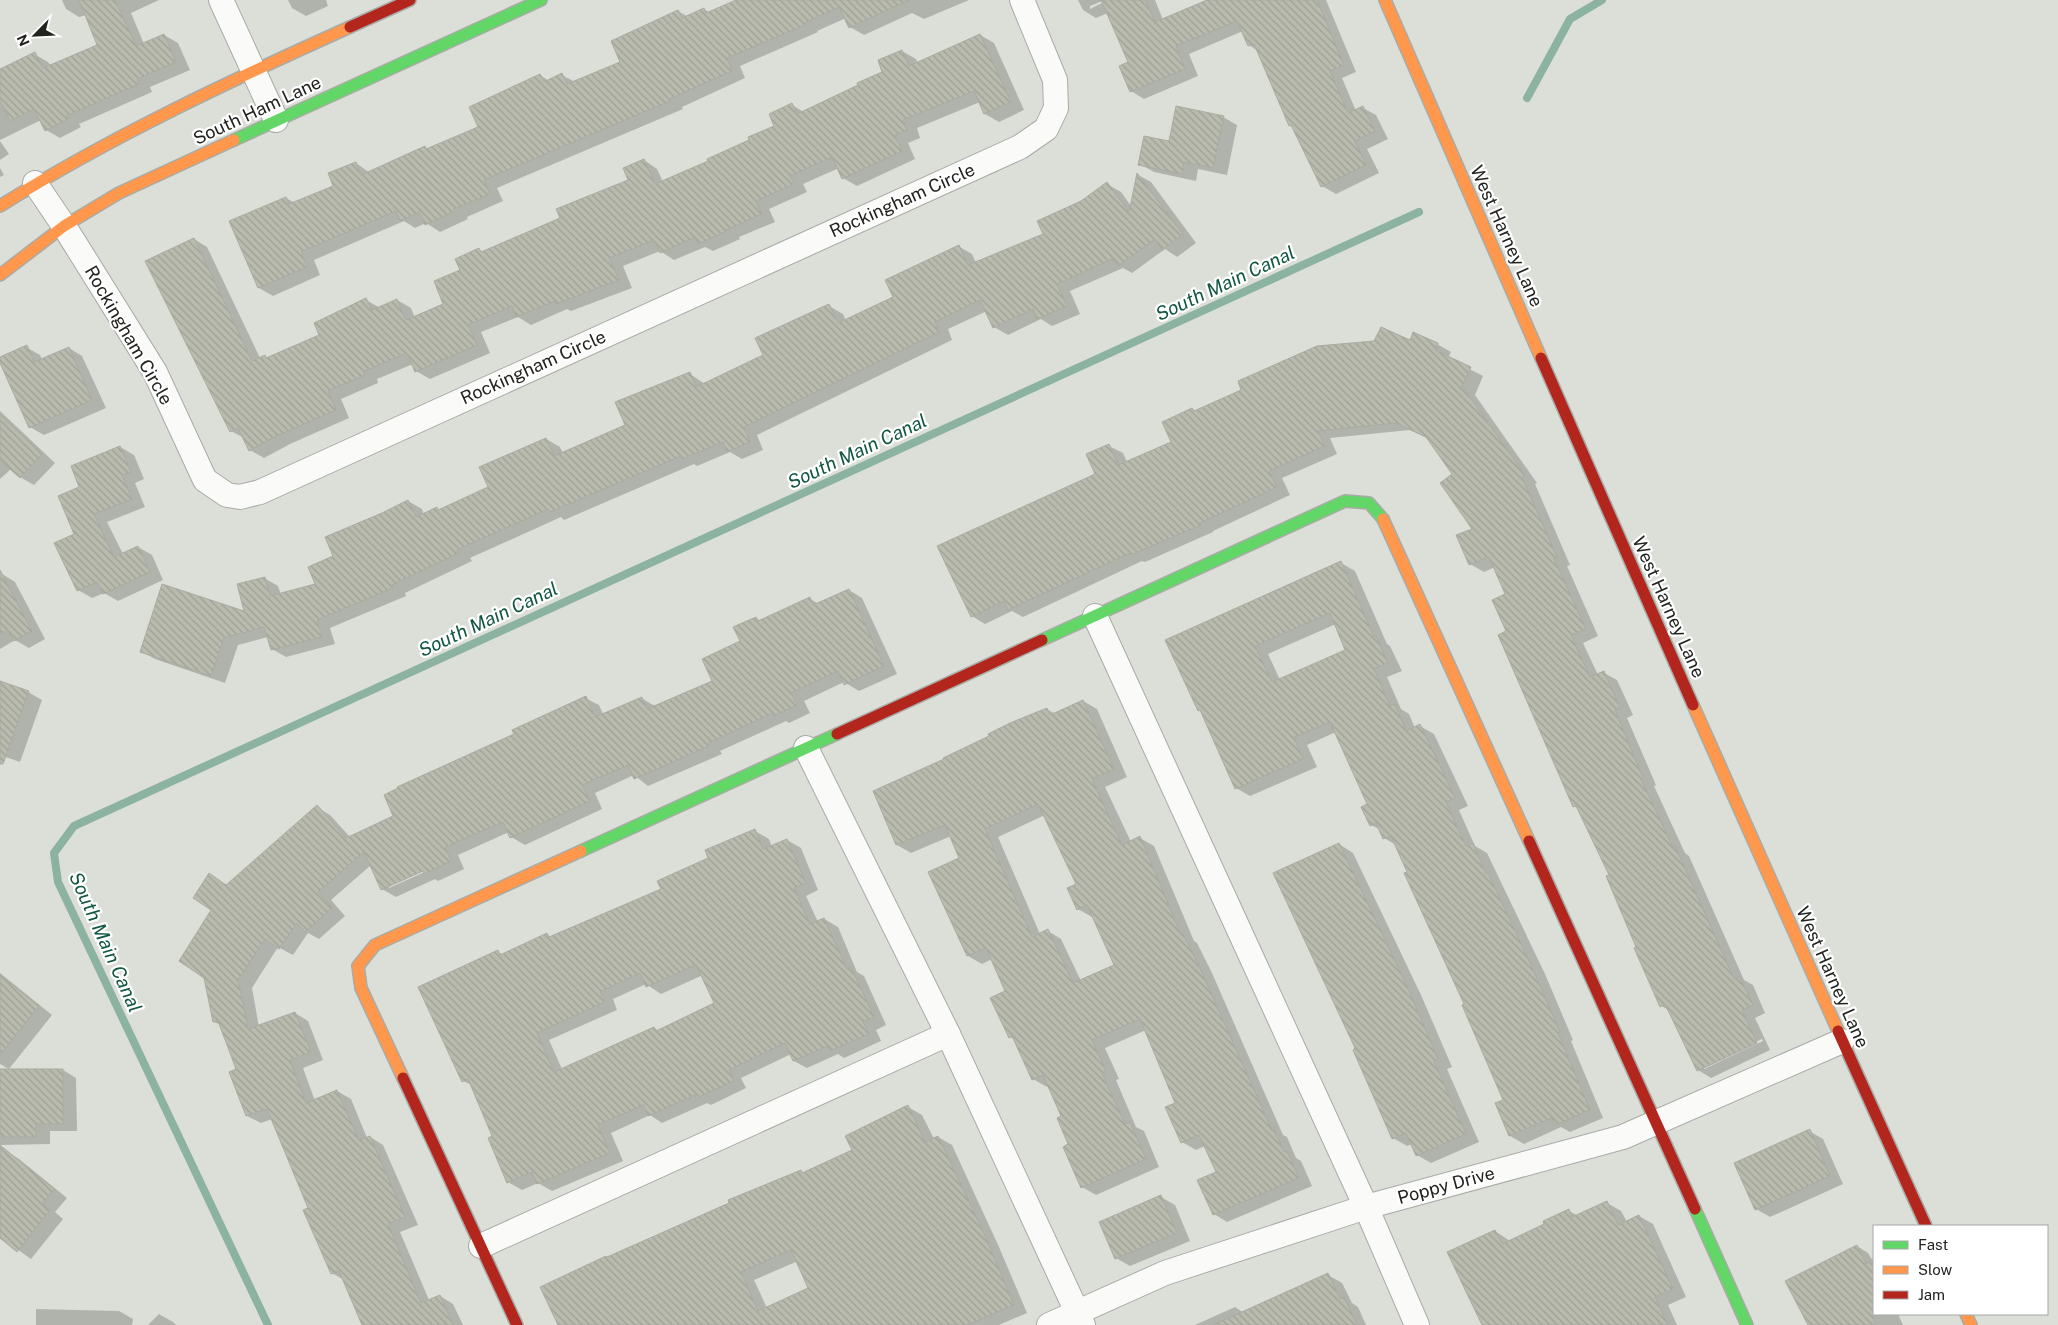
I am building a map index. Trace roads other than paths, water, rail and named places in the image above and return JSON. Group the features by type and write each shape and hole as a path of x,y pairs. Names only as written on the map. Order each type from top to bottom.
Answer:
{"main road":[{"name":"South Ham Lane","path":"0,206 96,147 253,71 410,0"},
{"name":"South Ham Lane","path":"0,275 64,226 119,194 276,120 541,0"},
{"name":"West Harney Lane","path":"1384,0 1701,725 1926,1225"},
{"path":"517,1325 361,988 358,966 375,945 1346,501 1369,503 1384,520 1747,1325"}],"street":[{"path":"221,0 276,120"},
{"name":"Rockingham Circle","path":"35,183 155,372 205,480 227,495 240,497 260,492 1020,147 1046,129 1056,108 1055,80 1022,0"},
{"path":"1095,616 1366,1207 1418,1325"},
{"path":"806,748 948,1034 1080,1319"},
{"path":"481,1246 948,1034"},
{"name":"Poppy Drive","path":"1049,1325 1080,1319 1164,1273 1366,1207 1623,1137 1842,1041"}],"waterway":[{"name":"South Main Canal","path":"1527,98 1570,19 1602,0"},
{"name":"South Main Canal","path":"268,1325 58,882 54,853 74,826 1419,212"}]}
